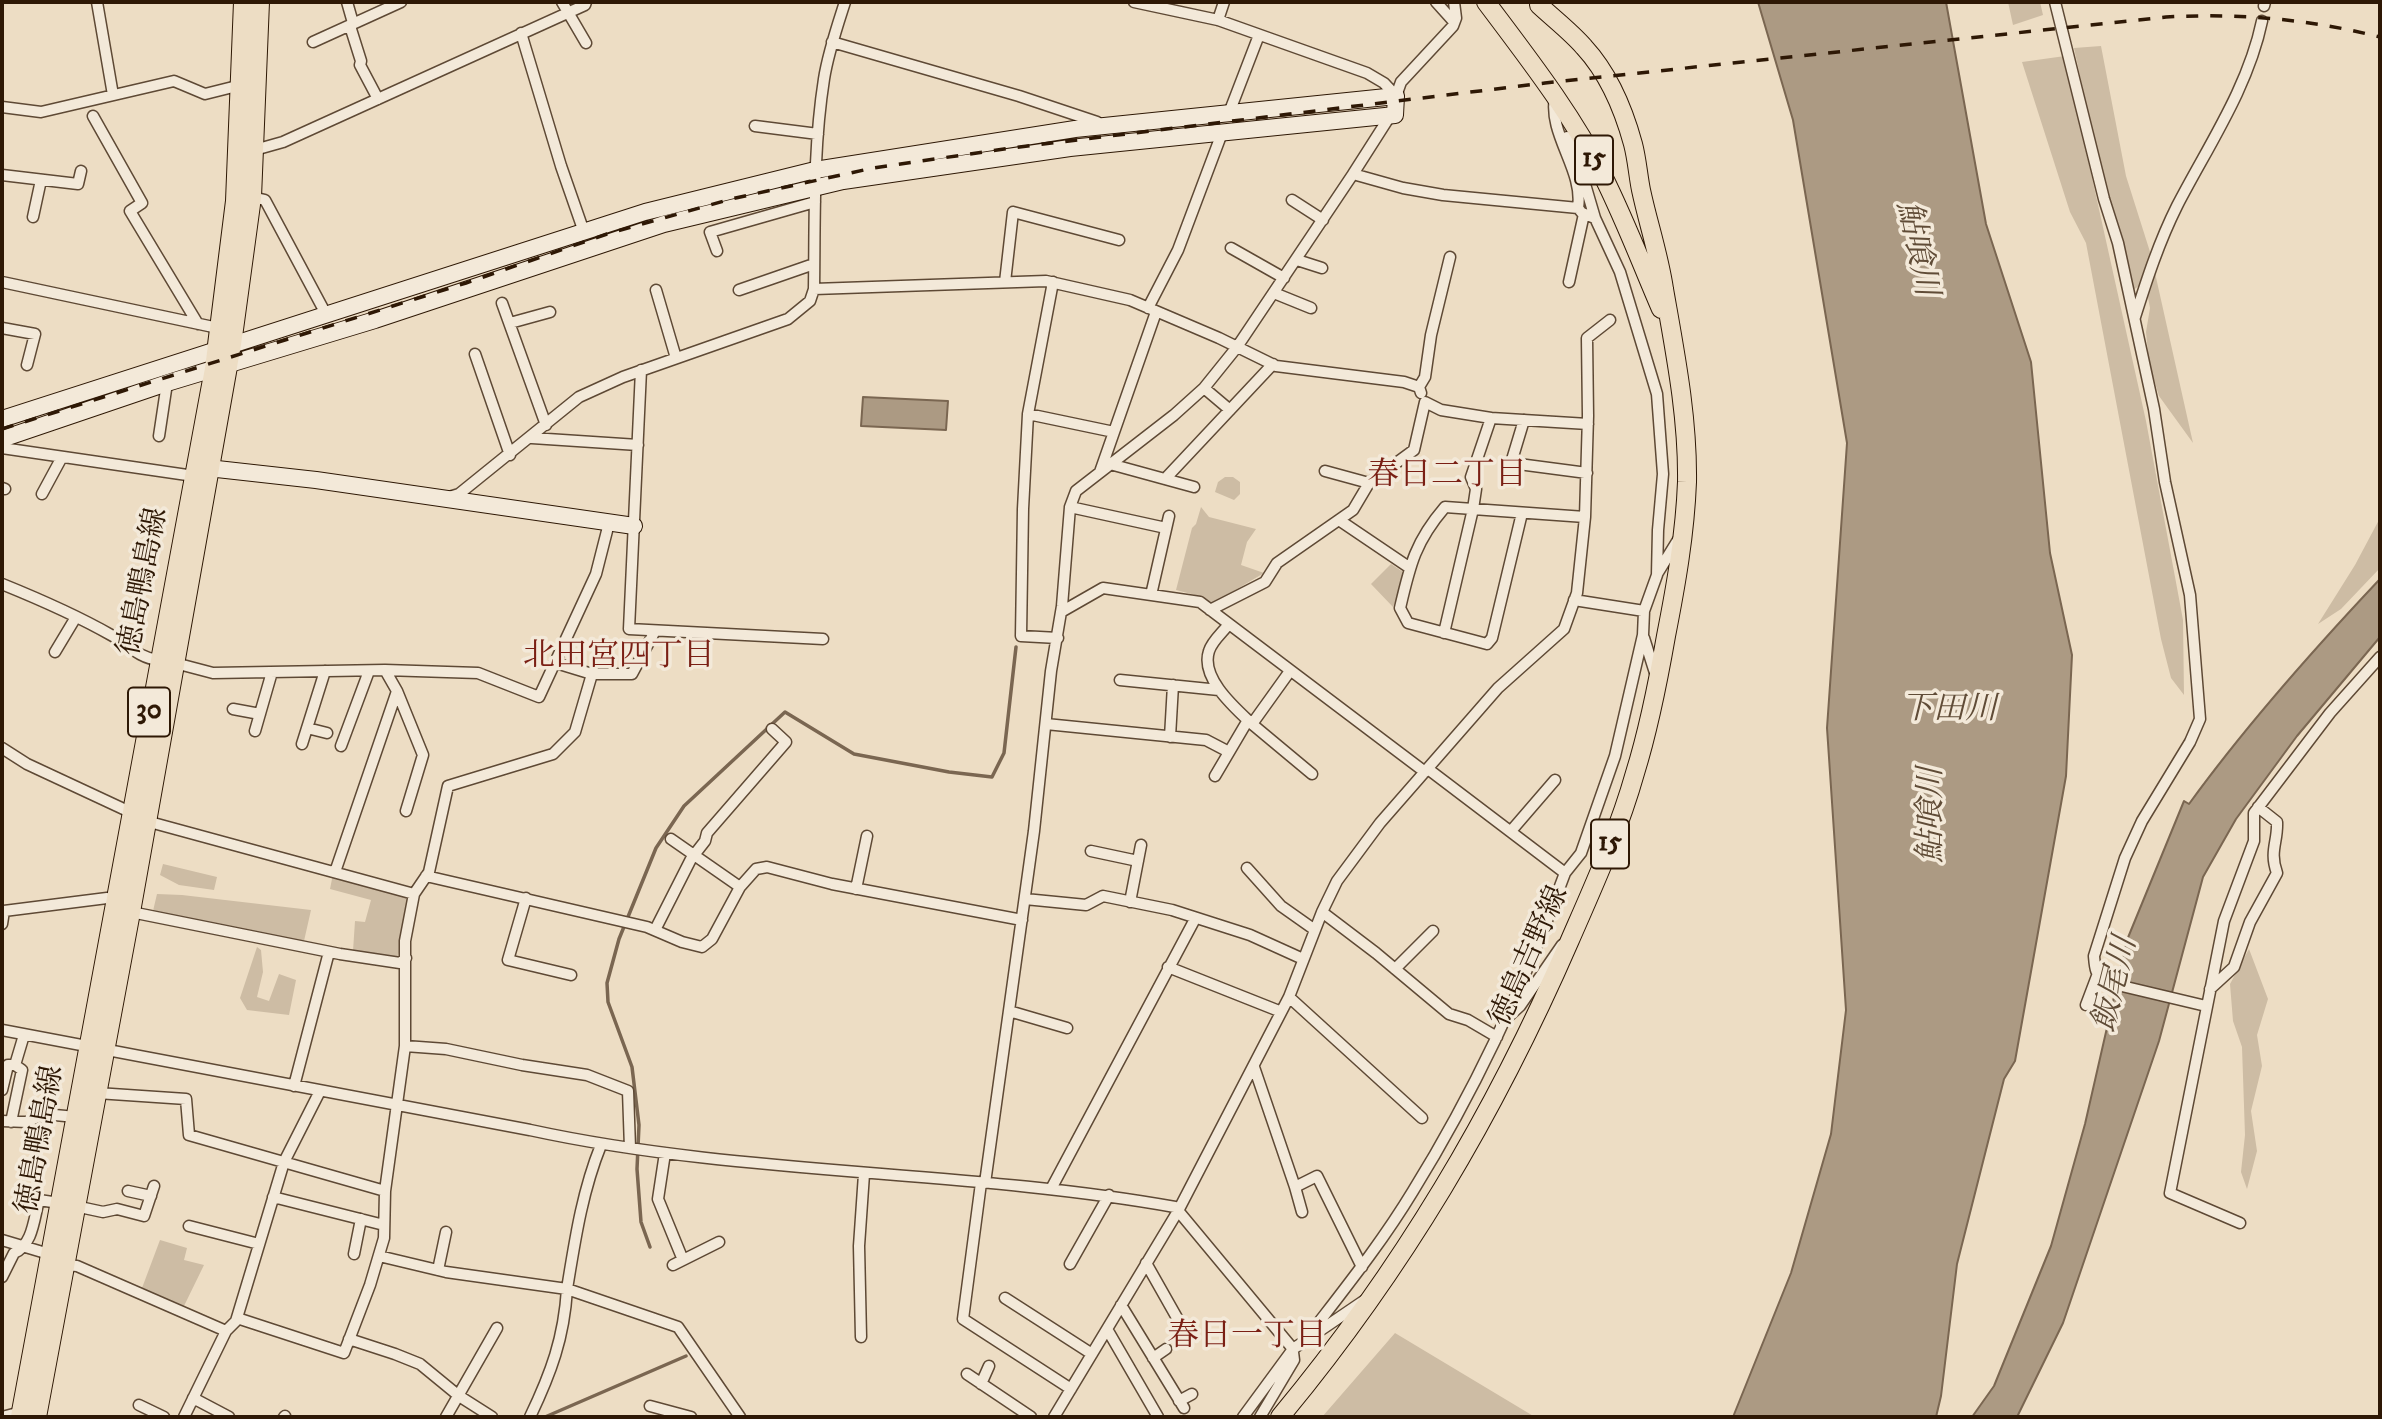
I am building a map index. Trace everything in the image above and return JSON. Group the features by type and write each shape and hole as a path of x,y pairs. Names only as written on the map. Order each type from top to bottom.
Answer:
{"main road":[{"name":"徳島鴨島線","path":"224,346 218,328 235,201 243,2"},
{"name":"徳島鴨島線","path":"26,1416 67,1205 97,1093 96,1049 115,900 138,816 199,470 252,197 260,2"},
{"name":"徳島吉野線","path":"1486,2 1582,138 1626,223 1672,335"},
{"name":"徳島吉野線","path":"1280,1417 1379,1290 1471,1144 1524,1042 1570,940 1621,815 1646,733 1658,682 1684,532 1686,449 1672,335 1658,252 1630,134 1605,77 1584,47 1537,3"},
{"name":"徳島鴨島線","path":"67,1205 76,1117 131,912 138,816"}],"street":[{"path":"97,2 113,95"},
{"path":"347,2 360,65 378,99"},
{"path":"313,42 401,2"},
{"path":"562,2 586,43"},
{"path":"238,155 283,142 585,5 586,2"},
{"path":"443,499 459,494 532,438 579,397 641,370 788,319 810,301 814,289 815,170 824,79 845,2"},
{"path":"1134,2 1218,20 1367,73 1384,83 1396,96"},
{"path":"1218,20 1224,2"},
{"path":"1436,2 1454,22"},
{"path":"1071,1388 963,1319 1022,920 1058,638 1070,507 1076,491 1174,415 1204,388 1237,347 1393,116 1401,82 1453,26 1456,6 1454,2"},
{"path":"2055,2 2104,199 2118,243 2154,409 2165,482 2190,595 2200,719 2190,742 2142,821 2125,858 2094,956 2097,976 2086,1005"},
{"path":"2134,318 2159,246 2245,77 2262,21"},
{"path":"521,33 584,232"},
{"path":"1228,113 1259,35"},
{"path":"832,42 1019,96 1102,126"},
{"path":"2,107 41,112 174,81 205,94 241,85"},
{"path":"2,418 645,212 815,170 1102,126 1396,96"},
{"path":"1555,97 1553,108 1556,124 1580,200 1620,272 1657,394 1663,474 1657,530 1657,575"},
{"path":"93,116 142,203 130,211 198,324"},
{"path":"717,251 710,232 815,195 843,181 1070,148 1393,116"},
{"path":"1556,124 1566,134 1577,157 1586,213 1569,282"},
{"path":"755,126 818,134"},
{"path":"1105,468 1152,310 1178,250 1222,133"},
{"path":"2,175 78,184 81,172"},
{"path":"1353,174 1403,188 1443,195 1586,213"},
{"path":"33,218 41,180"},
{"path":"2,439 167,383 374,320 664,224 815,195"},
{"path":"252,197 265,200 327,316"},
{"path":"1293,200 1323,220"},
{"path":"1004,282 1013,212 1119,240"},
{"path":"1231,248 1284,278"},
{"path":"1419,387 1425,377 1431,335 1450,257"},
{"path":"1297,260 1322,268"},
{"path":"739,290 814,264"},
{"path":"2,282 218,328"},
{"path":"1053,282 1028,414 1021,636 1058,638"},
{"path":"814,289 1053,282 1130,300 1273,364 1404,382 1419,387 1425,402 1414,450 1369,483 1353,510 1278,564 1265,582 1210,610"},
{"path":"656,289 676,358"},
{"path":"1274,293 1311,308"},
{"path":"502,303 546,425"},
{"path":"510,323 550,312"},
{"path":"1054,1417 1178,1210 1254,1067 1279,1011 1289,997 1337,881 1380,823 1498,688 1564,629 1574,600 1585,517 1587,338 1610,320"},
{"path":"2,328 35,334 27,365"},
{"path":"475,354 510,455"},
{"path":"1166,479 1273,364"},
{"path":"641,370 629,629 823,639"},
{"path":"159,436 167,383"},
{"path":"1204,388 1230,411"},
{"path":"1425,402 1441,410 1491,418 1588,424"},
{"path":"1028,414 1114,432"},
{"path":"1444,633 1473,509 1476,489 1471,477 1491,418"},
{"path":"1524,420 1511,463 1587,473"},
{"path":"532,438 638,445"},
{"path":"2,448 443,499 634,526"},
{"path":"42,494 62,457"},
{"path":"1105,468 1194,487"},
{"path":"1325,471 1369,483"},
{"path":"1070,507 1166,528"},
{"path":"1522,513 1492,638 1486,645 1408,623 1400,608 1410,568 1426,530 1445,508 1585,517"},
{"path":"1151,595 1169,516"},
{"path":"1339,520 1410,568"},
{"path":"2,584 112,635 147,659 213,673 385,670 478,673 539,697 596,574 609,523"},
{"path":"1308,1339 1414,1191 1488,1058 1565,873 1581,853 1601,801 1615,756 1643,635 1644,611 1657,575 1684,532"},
{"path":"1061,612 1103,588 1200,602 1565,873"},
{"path":"1574,600 1644,611"},
{"path":"55,652 76,617"},
{"path":"1229,624 1210,648 1206,660 1219,690 1250,722 1312,774"},
{"path":"555,663 592,674 632,674 655,631"},
{"path":"1643,635 1658,682"},
{"path":"2240,1223 2170,1193 2224,920 2254,841 2254,817 2258,807 2330,713 2380,657"},
{"path":"385,670 397,691 423,755 406,811"},
{"path":"302,744 326,671"},
{"path":"341,746 369,671"},
{"path":"1215,776 1250,722 1290,671"},
{"path":"255,731 272,672"},
{"path":"237,1318 344,1353 370,1286 384,1238 385,1191 405,1046 405,941 414,894 429,872 448,786 553,754 575,732 592,674"},
{"path":"1120,680 1219,690"},
{"path":"1170,737 1173,685"},
{"path":"335,872 397,691"},
{"path":"233,709 260,714"},
{"path":"1046,724 1206,740 1229,752"},
{"path":"307,728 327,733"},
{"path":"655,930 693,856 705,841 706,833 786,741 772,729"},
{"path":"2,748 27,764 138,816 414,894"},
{"path":"1511,831 1555,780"},
{"path":"2210,989 2234,967 2250,922 2277,873 2273,862 2273,847 2277,822 2258,807"},
{"path":"856,889 867,836"},
{"path":"671,839 740,887"},
{"path":"1130,902 1141,845"},
{"path":"1091,851 1138,860"},
{"path":"426,876 655,930 702,947 712,939 740,887 756,869 767,866 856,889 1022,920"},
{"path":"1247,868 1281,906 1315,930"},
{"path":"1024,899 1086,905 1103,896 1172,910 1250,935 1303,959"},
{"path":"2,924 4,911 107,898 115,900"},
{"path":"526,898 508,960 571,975"},
{"path":"131,912 329,952 400,963 406,958"},
{"path":"1322,912 1449,1014 1468,1020 1497,1037"},
{"path":"1051,1189 1195,919"},
{"path":"1395,969 1433,931"},
{"path":"1504,1020 1520,1006 1559,947 1570,940"},
{"path":"294,1086 329,952"},
{"path":"1168,967 1279,1011"},
{"path":"2097,976 2105,982 2206,1006"},
{"path":"1289,997 1422,1118"},
{"path":"1009,1011 1068,1028"},
{"path":"2,1030 601,1145 864,1174 1109,1195 1175,1207 1293,1349 1294,1360 1260,1417"},
{"path":"15,1065 24,1035"},
{"path":"405,1046 446,1049 587,1075 628,1091 630,1148"},
{"path":"2,1090 8,1065 15,1065 22,1070 6,1121 27,1122 44,1114 76,1117"},
{"path":"1254,1067 1302,1212"},
{"path":"184,1417 226,1331 237,1318 284,1162 320,1091"},
{"path":"97,1093 186,1099 189,1135 385,1191"},
{"path":"530,1417 545,1385 565,1324 567,1289 581,1207 589,1174 601,1145"},
{"path":"665,1153 658,1199 678,1263 719,1242"},
{"path":"861,1337 859,1246 864,1174"},
{"path":"1295,1187 1317,1176 1362,1266"},
{"path":"2,1277 13,1253 28,1241 39,1200 103,1212 117,1209 145,1216 152,1191 128,1191"},
{"path":"1070,1264 1109,1195"},
{"path":"273,1197 384,1225"},
{"path":"354,1254 361,1219"},
{"path":"189,1226 259,1244"},
{"path":"438,1270 446,1232"},
{"path":"2,1240 77,1266 226,1331"},
{"path":"379,1256 438,1270 567,1289 678,1327 738,1416"},
{"path":"1146,1263 1189,1339"},
{"path":"1243,1417 1293,1349 1379,1290"},
{"path":"1005,1298 1092,1354"},
{"path":"1121,1305 1181,1404 1192,1394"},
{"path":"446,1417 497,1328"},
{"path":"1107,1328 1158,1417"},
{"path":"349,1339 420,1364 459,1396 492,1417"},
{"path":"1153,1358 1166,1349"},
{"path":"981,1384 989,1366"},
{"path":"967,1374 1031,1417"},
{"path":"193,1398 229,1417"},
{"path":"139,1405 164,1417"},
{"path":"650,1406 691,1417"},
{"path":"2,1417 26,1416"}],"shaded area":[{"path":"2008,2 2040,2 2043,15 2013,25"},
{"path":"2101,46 2126,176 2151,255 2193,443 2159,396 2149,363 2146,332 2150,308 2145,282 2133,290 2099,164 2074,48"},
{"path":"2065,56 2146,421 2183,620 2184,695 2171,678 2161,639 2086,243 2070,212 2022,62"},
{"path":"1225,477 1233,477 1240,482 1240,494 1234,500 1215,492 1218,482"},
{"path":"1201,507 1209,517 1256,529 1247,542 1241,565 1264,573 1210,605 1203,597 1176,590 1192,528 1196,524"},
{"path":"2380,518 2380,568 2341,609 2318,624 2355,565"},
{"path":"1391,564 1403,572 1393,607 1371,584"},
{"path":"163,864 217,877 214,890 179,885 160,875"},
{"path":"333,874 411,898 398,957 353,951 355,921 365,922 371,900 330,889"},
{"path":"157,894 311,910 304,941 153,911"},
{"path":"257,947 261,950 263,972 257,997 269,1001 279,974 296,980 289,1015 247,1010 240,998"},
{"path":"2249,949 2268,999 2257,1035 2262,1066 2251,1111 2257,1151 2247,1189 2241,1172 2245,1135 2242,1047 2233,1021 2230,984"},
{"path":"160,1240 187,1248 184,1260 204,1265 184,1306 142,1288"},
{"path":"1395,1333 1535,1417 1322,1417"}],"water":[{"name":"下田川","path":"1758,2 1946,2 1986,224 2031,362 2050,553 2072,655 2066,776 2015,1061 2004,1079 1957,1264 1936,1417 1733,1417 1791,1273 1831,1134 1846,1010 1827,728 1847,443 1793,120"},
{"path":"863,397 948,401 946,430 861,426"},
{"name":"飯尾川","path":"2380,579 2380,637 2297,736 2236,819 2203,877 2159,1041 2063,1323 2017,1417 1972,1417 1994,1386 2051,1246 2085,1124 2127,940 2184,801 2189,804 2281,688"}],"waterway":[{"path":"650,1247 641,1222 637,1169 639,1125 632,1067 608,1002 607,983 619,939 656,848 684,806 785,712 854,754 949,772 992,777 1004,753 1016,647"},
{"path":"545,1417 686,1356"}],"railway":[{"path":"2,429 466,283 607,234 731,199 873,168 1011,148 1545,83 2166,17 2274,19 2380,37"}],"district":[{"name":"春日二丁目","path":"1447,477"},
{"name":"北田宮四丁目","path":"619,658"},
{"name":"春日一丁目","path":"1247,1338"}],"water label":[{"name":"鮎喰川","path":"1915,249"},
{"name":"鮎喰川","path":"1933,815"}]}
